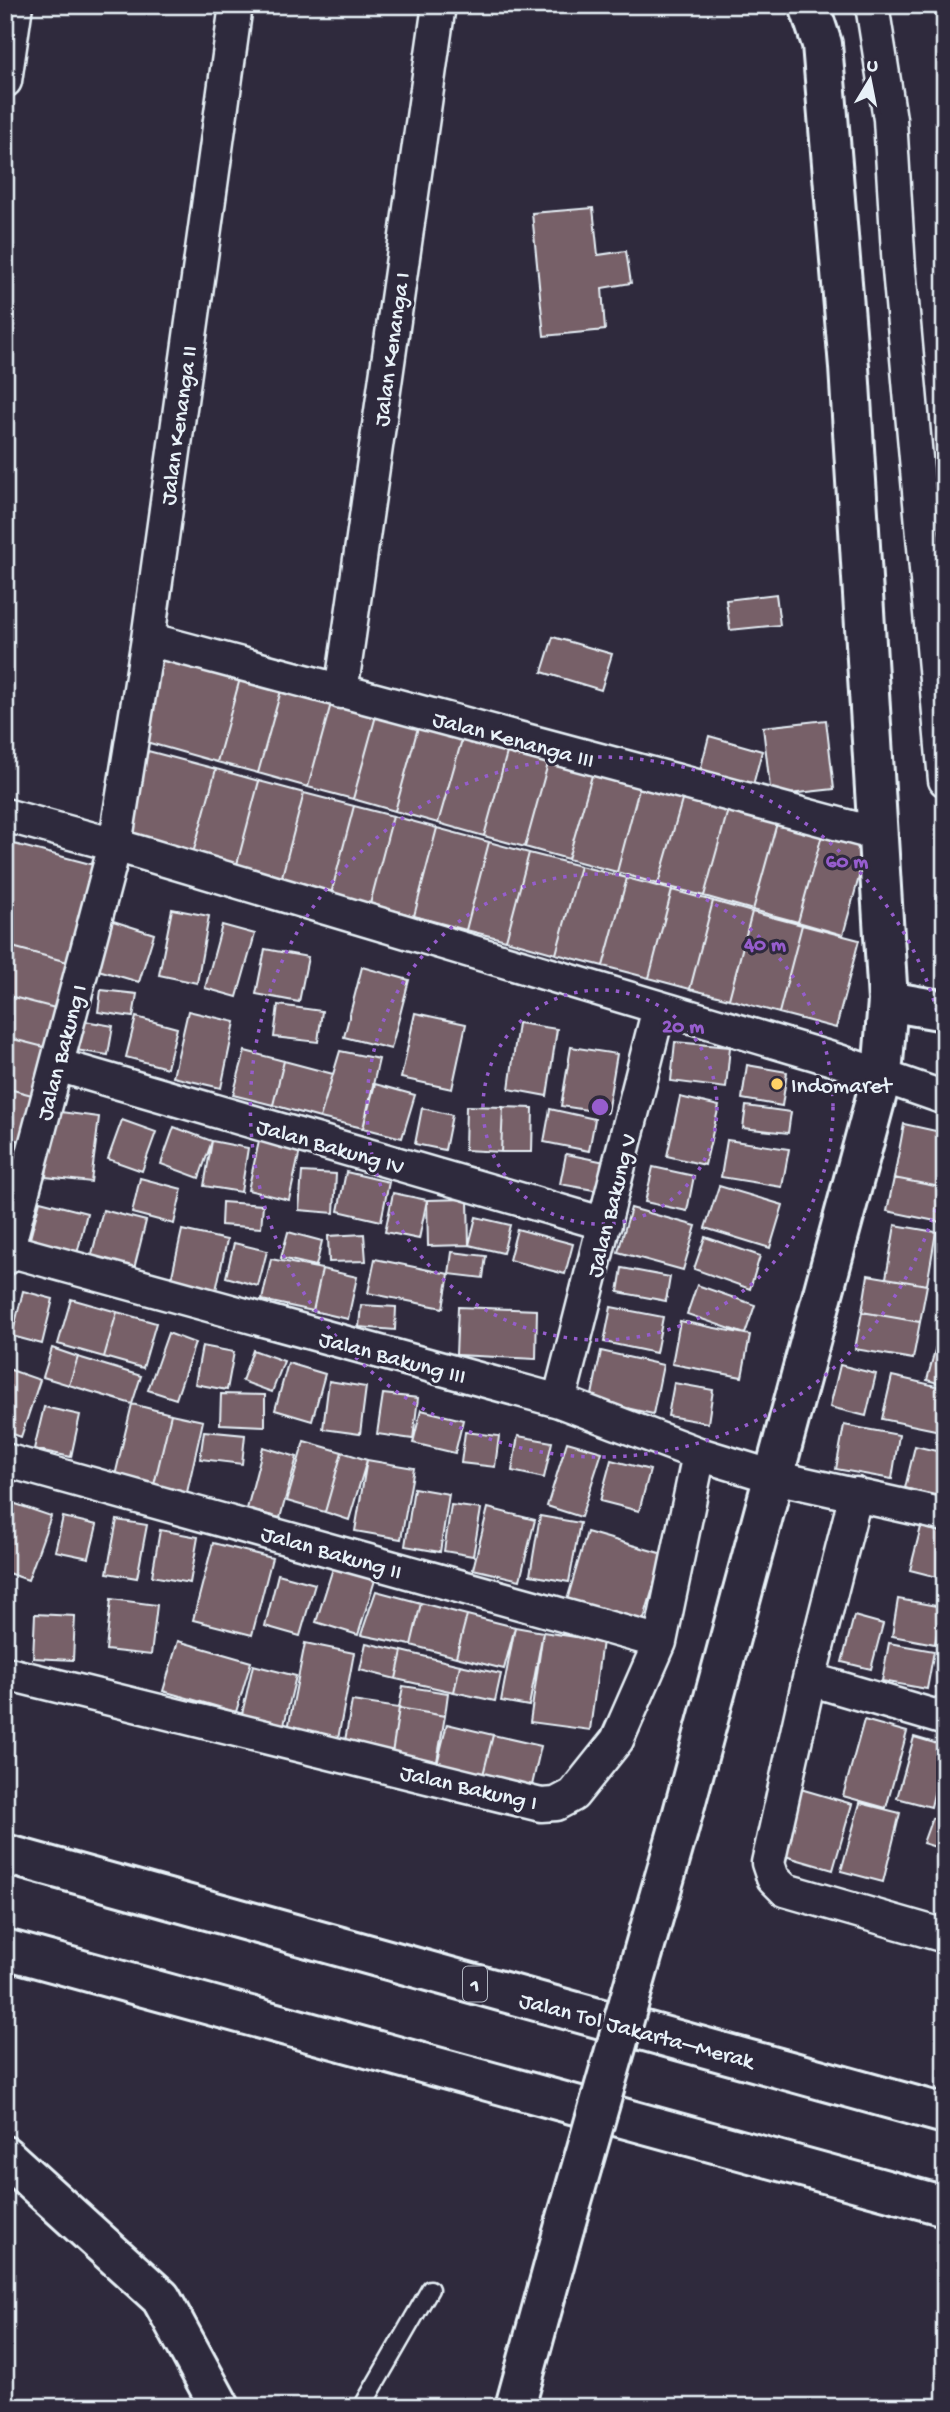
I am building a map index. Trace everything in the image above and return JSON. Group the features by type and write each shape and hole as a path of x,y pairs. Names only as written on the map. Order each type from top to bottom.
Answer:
{"main road":[{"path":"515,2407 678,1831 882,1075 888,1001 880,835 849,367 822,44 809,5"},
{"path":"888,1001 945,1011"},
{"name":"Jalan Tol Jakarta–Merak","path":"5,1854 945,2114"},
{"path":"5,1949 945,2206"},
{"path":"5,2156 161,2298 220,2407"}],"street":[{"path":"5,81 16,5"},
{"name":"Jalan Kenanga II","path":"115,845 148,639 236,5"},
{"name":"Jalan Kenanga I","path":"341,692 439,5"},
{"path":"872,5 890,119 899,269 945,780"},
{"name":"Jalan Kenanga III","path":"148,639 880,835"},
{"path":"5,815 115,845 882,1075 945,1098"},
{"name":"Jalan Bakung I","path":"6,1255 115,845"},
{"name":"Jalan Bakung V","path":"559,1401 659,1008"},
{"name":"Jalan Bakung IV","path":"57,1065 605,1224"},
{"name":"Jalan Bakung III","path":"6,1255 559,1401 699,1454 774,1477 945,1515"},
{"name":"Jalan Bakung I","path":"5,1674 541,1805 556,1804 573,1795 618,1740 660,1642 699,1454"},
{"name":"Jalan Bakung II","path":"5,1460 660,1642"},
{"path":"856,1494 808,1679 768,1863 773,1878 785,1890 945,1936"},
{"path":"808,1679 945,1719"}],"lane":[{"path":"362,2407 430,2289"}],"building":[{"path":"593,208 598,255 626,251 631,283 602,288 605,330 544,336 532,213"},
{"path":"776,594 780,625 730,630 726,600"},
{"path":"553,637 612,654 601,690 542,672"},
{"path":"163,653 241,675 217,762 139,740"},
{"path":"241,675 282,687 258,773 217,762"},
{"path":"282,687 332,700 308,787 258,773"},
{"path":"332,700 377,712 353,799 308,787"},
{"path":"377,712 419,724 395,811 353,799"},
{"path":"826,720 834,789 771,796 763,727"},
{"path":"419,724 463,736 438,823 395,811"},
{"path":"463,736 508,749 484,836 438,823"},
{"path":"709,736 762,751 752,789 699,775"},
{"path":"508,749 549,760 525,847 484,836"},
{"path":"148,751 216,769 192,857 125,839"},
{"path":"549,760 593,772 568,859 525,847"},
{"path":"216,769 259,781 236,868 192,857"},
{"path":"593,772 640,785 617,872 568,859"},
{"path":"259,781 304,793 281,880 236,868"},
{"path":"640,785 683,797 658,884 617,872"},
{"path":"304,793 354,806 331,894 281,880"},
{"path":"683,797 728,810 704,896 658,884"},
{"path":"354,806 393,816 370,904 331,894"},
{"path":"728,810 777,823 753,910 704,896"},
{"path":"393,816 437,828 414,916 370,904"},
{"path":"777,823 822,835 798,922 753,910"},
{"path":"437,828 489,842 466,930 414,916"},
{"path":"822,835 867,848 843,935 798,922"},
{"path":"489,842 529,853 506,940 466,930"},
{"path":"14,844 98,866 71,963 5,945 5,876"},
{"path":"529,853 580,866 556,954 506,940"},
{"path":"580,866 627,878 603,966 556,954"},
{"path":"627,878 672,890 649,978 603,966"},
{"path":"672,890 713,901 690,989 649,978"},
{"path":"713,901 752,912 729,999 690,989"},
{"path":"172,909 209,916 197,983 159,975"},
{"path":"752,912 802,925 779,1013 729,999"},
{"path":"110,920 154,934 139,982 95,969"},
{"path":"222,925 255,934 237,997 205,988"},
{"path":"802,925 859,940 836,1028 779,1013"},
{"path":"5,945 71,963 59,1009 5,995"},
{"path":"265,949 308,957 299,1002 256,994"},
{"path":"362,967 409,980 391,1049 344,1037"},
{"path":"101,990 137,994 133,1017 98,1012"},
{"path":"5,995 59,1009 48,1048 5,1037"},
{"path":"278,1005 322,1011 318,1042 274,1037"},
{"path":"188,1011 235,1022 221,1088 173,1077"},
{"path":"415,1013 466,1024 452,1089 401,1078"},
{"path":"136,1017 177,1028 167,1068 126,1057"},
{"path":"74,1019 113,1026 108,1055 69,1049"},
{"path":"518,1023 557,1029 547,1096 509,1089"},
{"path":"5,1037 48,1048 36,1096 5,1088"},
{"path":"675,1042 730,1047 726,1088 671,1081"},
{"path":"571,1047 617,1054 607,1113 561,1106"},
{"path":"245,1051 284,1061 273,1105 233,1095"},
{"path":"340,1051 379,1059 363,1128 320,1118"},
{"path":"284,1061 333,1074 320,1118 273,1105"},
{"path":"747,1065 787,1072 782,1106 742,1099"},
{"path":"375,1084 415,1095 402,1138 363,1128"},
{"path":"5,1088 36,1096 23,1142 5,1137"},
{"path":"680,1097 719,1106 705,1165 667,1156"},
{"path":"466,1106 503,1107 501,1152 465,1150"},
{"path":"746,1106 791,1112 788,1133 743,1128"},
{"path":"503,1107 533,1108 532,1152 501,1152"},
{"path":"422,1108 452,1115 445,1150 415,1144"},
{"path":"550,1109 595,1119 589,1151 544,1142"},
{"path":"53,1111 99,1117 91,1182 46,1177"},
{"path":"122,1120 156,1132 142,1171 108,1159"},
{"path":"904,1124 945,1133 945,1188 894,1178"},
{"path":"174,1127 212,1141 199,1178 161,1164"},
{"path":"5,1137 23,1142 10,1190 5,1188"},
{"path":"260,1137 301,1146 289,1200 248,1190"},
{"path":"727,1140 789,1149 782,1187 721,1177"},
{"path":"212,1141 248,1148 241,1192 204,1186"},
{"path":"566,1154 610,1163 605,1192 560,1184"},
{"path":"653,1167 694,1176 687,1211 645,1202"},
{"path":"302,1172 336,1174 334,1213 299,1210"},
{"path":"346,1172 389,1182 381,1221 338,1211"},
{"path":"140,1178 182,1189 174,1224 132,1213"},
{"path":"894,1178 945,1188 945,1223 887,1211"},
{"path":"719,1186 783,1205 770,1248 705,1228"},
{"path":"393,1193 427,1200 419,1239 385,1232"},
{"path":"468,1199 469,1245 428,1246 427,1200"},
{"path":"40,1201 87,1213 77,1254 29,1242"},
{"path":"222,1202 263,1205 261,1228 221,1225"},
{"path":"631,1208 696,1226 683,1270 618,1252"},
{"path":"103,1210 146,1221 134,1269 91,1258"},
{"path":"476,1217 510,1225 503,1253 469,1245"},
{"path":"895,1225 936,1232 927,1285 886,1278"},
{"path":"517,1229 573,1244 565,1274 509,1260"},
{"path":"182,1230 227,1240 215,1295 170,1285"},
{"path":"288,1232 322,1241 316,1266 281,1258"},
{"path":"364,1234 366,1261 329,1262 328,1236"},
{"path":"705,1237 760,1256 750,1289 694,1269"},
{"path":"234,1243 267,1251 258,1286 226,1277"},
{"path":"452,1252 486,1256 483,1278 449,1274"},
{"path":"271,1259 322,1269 313,1311 262,1300"},
{"path":"375,1259 449,1274 443,1308 368,1293"},
{"path":"622,1268 670,1277 666,1301 618,1292"},
{"path":"322,1269 357,1277 348,1319 313,1311"},
{"path":"868,1275 927,1285 920,1322 862,1312"},
{"path":"697,1285 755,1305 745,1334 687,1314"},
{"path":"23,1291 53,1299 42,1344 12,1336"},
{"path":"71,1299 117,1312 104,1357 58,1344"},
{"path":"361,1305 396,1307 395,1330 359,1327"},
{"path":"458,1307 537,1310 536,1359 456,1355"},
{"path":"611,1307 663,1317 656,1353 604,1342"},
{"path":"117,1312 156,1323 143,1368 104,1357"},
{"path":"862,1312 920,1322 913,1359 855,1349"},
{"path":"680,1321 750,1335 742,1377 672,1364"},
{"path":"168,1333 195,1343 176,1399 148,1390"},
{"path":"939,1335 945,1337 945,1385 927,1380"},
{"path":"202,1346 234,1352 227,1390 195,1384"},
{"path":"52,1348 78,1357 69,1385 43,1377"},
{"path":"253,1350 284,1361 272,1392 242,1381"},
{"path":"601,1351 663,1365 653,1414 591,1400"},
{"path":"78,1357 141,1376 132,1404 69,1385"},
{"path":"288,1363 325,1374 312,1421 275,1410"},
{"path":"840,1365 876,1374 866,1416 830,1407"},
{"path":"5,1368 40,1380 21,1437 5,1431"},
{"path":"892,1376 945,1388 945,1432 882,1419"},
{"path":"329,1381 366,1387 360,1434 323,1429"},
{"path":"674,1383 713,1390 708,1423 668,1416"},
{"path":"221,1394 265,1395 265,1426 220,1424"},
{"path":"383,1394 418,1398 413,1439 377,1434"},
{"path":"132,1404 171,1414 153,1489 114,1480"},
{"path":"44,1407 80,1415 71,1457 34,1449"},
{"path":"421,1410 463,1420 455,1453 413,1443"},
{"path":"171,1414 203,1421 186,1497 153,1489"},
{"path":"844,1425 899,1435 892,1479 836,1469"},
{"path":"204,1431 245,1435 242,1464 200,1459"},
{"path":"465,1432 499,1436 495,1467 461,1463"},
{"path":"518,1436 552,1442 544,1478 512,1471"},
{"path":"304,1441 342,1452 325,1512 287,1501"},
{"path":"567,1442 602,1452 581,1517 547,1506"},
{"path":"915,1446 945,1453 945,1498 905,1488"},
{"path":"263,1447 297,1457 280,1518 247,1509"},
{"path":"342,1452 367,1460 349,1520 325,1512"},
{"path":"367,1460 414,1468 401,1539 355,1531"},
{"path":"611,1460 650,1470 639,1511 600,1501"},
{"path":"414,1488 449,1494 440,1552 405,1546"},
{"path":"10,1502 51,1516 28,1580 5,1572 5,1516"},
{"path":"451,1505 481,1509 473,1556 444,1551"},
{"path":"488,1508 535,1520 520,1580 473,1569"},
{"path":"540,1516 580,1523 569,1582 530,1575"},
{"path":"63,1517 97,1525 89,1558 55,1551"},
{"path":"117,1520 147,1525 137,1578 107,1573"},
{"path":"921,1527 945,1533 945,1579 910,1570"},
{"path":"160,1530 198,1537 190,1583 152,1576"},
{"path":"587,1532 663,1554 641,1629 565,1607"},
{"path":"213,1543 272,1558 252,1635 193,1620"},
{"path":"333,1568 375,1580 358,1635 316,1622"},
{"path":"278,1574 315,1584 300,1636 265,1626"},
{"path":"376,1591 421,1603 411,1645 361,1635"},
{"path":"111,1599 157,1605 151,1655 106,1650"},
{"path":"898,1599 942,1607 935,1644 892,1636"},
{"path":"421,1603 467,1615 456,1657 411,1645"},
{"path":"35,1614 75,1616 73,1660 33,1658"},
{"path":"467,1615 515,1627 504,1669 456,1657"},
{"path":"854,1616 883,1624 871,1669 842,1662"},
{"path":"515,1627 543,1632 529,1706 501,1701"},
{"path":"543,1632 602,1641 590,1730 530,1722"},
{"path":"178,1641 251,1662 236,1712 163,1691"},
{"path":"305,1643 354,1653 338,1739 288,1729"},
{"path":"366,1643 402,1651 396,1679 360,1670"},
{"path":"889,1643 934,1651 927,1689 882,1681"},
{"path":"945,1644 945,1688 936,1687"},
{"path":"402,1651 460,1665 454,1692 396,1679"},
{"path":"253,1665 296,1676 282,1733 240,1723"},
{"path":"460,1665 501,1674 495,1701 454,1692"},
{"path":"403,1686 448,1693 445,1716 399,1708"},
{"path":"352,1701 399,1708 391,1760 343,1752"},
{"path":"399,1708 445,1716 436,1767 391,1760"},
{"path":"864,1720 907,1732 886,1808 843,1796"},
{"path":"447,1724 493,1735 481,1783 435,1772"},
{"path":"493,1735 541,1746 530,1794 481,1783"},
{"path":"914,1737 945,1746 931,1807 897,1798"},
{"path":"797,1788 852,1804 833,1870 778,1854"},
{"path":"945,1790 945,1814 939,1812"},
{"path":"860,1803 900,1813 883,1882 841,1871"},
{"path":"932,1818 945,1822 945,1850 923,1843"}],"place":[{"name":"Indomaret","path":"777,1084"}]}
